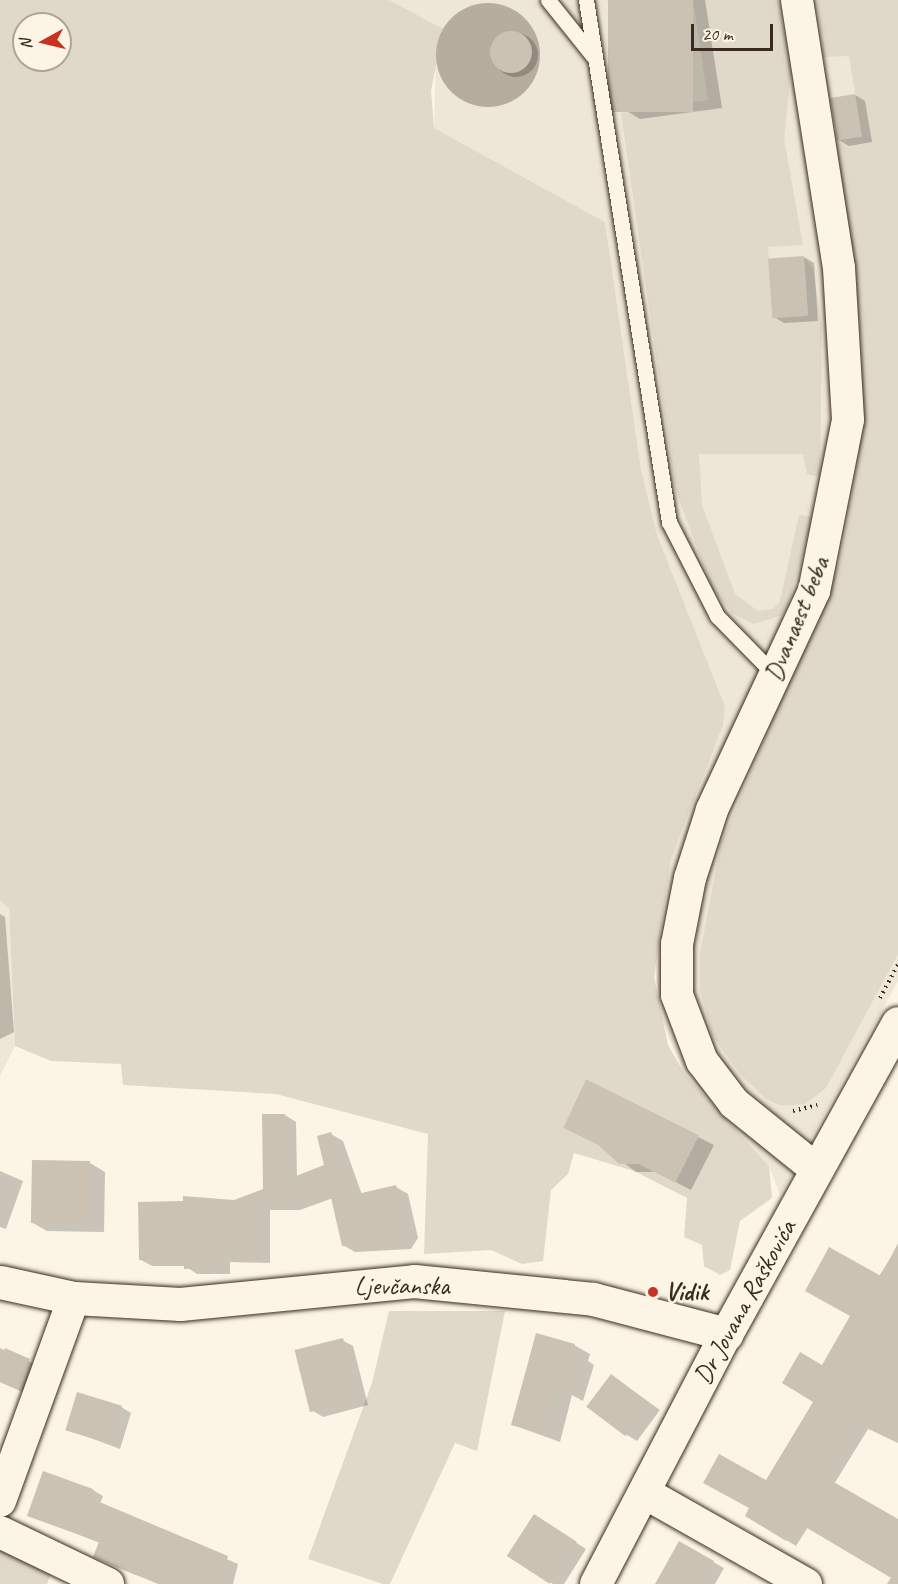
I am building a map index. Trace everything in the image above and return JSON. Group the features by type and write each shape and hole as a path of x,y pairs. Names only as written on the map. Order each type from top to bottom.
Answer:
{"street":[{"name":"Dvanaest beba","path":"797,0 839,268 848,420 817,580 712,810 690,878 677,944 677,995 702,1061 734,1103 817,1170"},
{"name":"Dr Jovana Raškovića","path":"596,1584 726,1334 898,1023"},
{"name":"Ljevčanska","path":"0,1282 75,1299 180,1304 414,1281 593,1299 726,1334"},
{"path":"0,1501 75,1299"},
{"path":"645,1493 806,1584"},
{"path":"0,1532 108,1584"}],"lane":[{"path":"548,0 595,58"},
{"path":"586,0 669,522 717,616 775,675"}],"shaded area":[{"path":"0,0 389,0 443,29 431,91 434,128 605,222 641,469 657,535 725,706 723,726 671,859 654,977 668,1045 684,1073 769,1166 772,1198 740,1221 730,1270 720,1275 704,1266 702,1245 684,1237 687,1198 634,1171 574,1153 568,1174 551,1190 543,1261 522,1264 491,1250 424,1254 428,1134 276,1094 123,1085 121,1064 51,1061 15,1046 9,908 0,901","holes":["586,1079 699,1135 675,1183 639,1164 619,1164 598,1145 563,1128"]},
{"path":"389,0 898,0 898,981 780,1195 769,1166 684,1073 658,1010 655,941 671,859 723,727 725,706 657,535 641,469 605,222 434,128 436,49"},
{"path":"693,0 778,0 791,72 784,139 803,245 768,247 772,318 808,316 804,258 813,268 822,325 820,477 807,474 803,454 699,454 702,505 735,594 758,611 773,609 780,601 799,515 813,517 788,605 782,615 754,624 733,614 713,590 675,489 621,113 708,100"},
{"path":"817,0 898,0 898,954 826,1088 805,1104 782,1106 766,1099 740,1074 712,1035 700,990 700,954 721,843 840,562 859,455 862,343 835,141 862,136 849,56 824,57"},
{"path":"488,3 508,7 525,18 536,35 540,55 536,75 525,92 508,103 488,107 468,103 451,92 440,75 436,55 440,35 451,18 468,7"},
{"path":"0,901 9,908 15,1046 0,1076"},
{"path":"389,1311 505,1311 477,1451 455,1443 390,1584 383,1584 308,1559 372,1383"},
{"path":"0,1542 54,1566 47,1584 0,1584"}],"building":[{"path":"608,0 693,0 693,112 608,112"},
{"path":"511,31 526,37 532,52 526,67 511,73 496,67 490,52 496,37"},
{"path":"855,94 862,136 837,140 830,98"},
{"path":"804,256 808,316 772,318 768,259"},
{"path":"586,1079 699,1135 675,1183 639,1164 619,1164 598,1145 563,1128"},
{"path":"262,1114 285,1114 286,1180 324,1165 317,1136 331,1132 353,1195 396,1185 407,1231 399,1243 342,1246 329,1189 288,1204 258,1204 259,1257 218,1256 218,1268 184,1269 184,1260 139,1260 138,1202 183,1201 183,1196 234,1200 263,1189"},
{"path":"32,1160 90,1161 89,1224 31,1223"},
{"path":"898,1243 898,1443 856,1423 825,1477 898,1519 898,1582 797,1522 786,1541 745,1516 749,1508 703,1483 719,1454 766,1480 813,1402 782,1383 800,1352 822,1365 850,1316 805,1291 829,1247 881,1276"},
{"path":"536,1333 575,1344 572,1353 579,1354 568,1394 557,1386 544,1434 511,1425"},
{"path":"343,1338 358,1400 310,1412 294,1350"},
{"path":"5,1348 30,1359 16,1389 0,1382"},
{"path":"611,1374 650,1403 625,1436 586,1407"},
{"path":"77,1392 122,1406 110,1444 65,1430"},
{"path":"43,1471 93,1489 90,1498 228,1556 221,1584 163,1584 133,1574 93,1557 99,1542 27,1516"},
{"path":"534,1514 577,1542 550,1584 507,1556"},
{"path":"679,1541 714,1561 701,1584 655,1584"}],"place":[{"name":"Vidik","path":"653,1292"}]}
